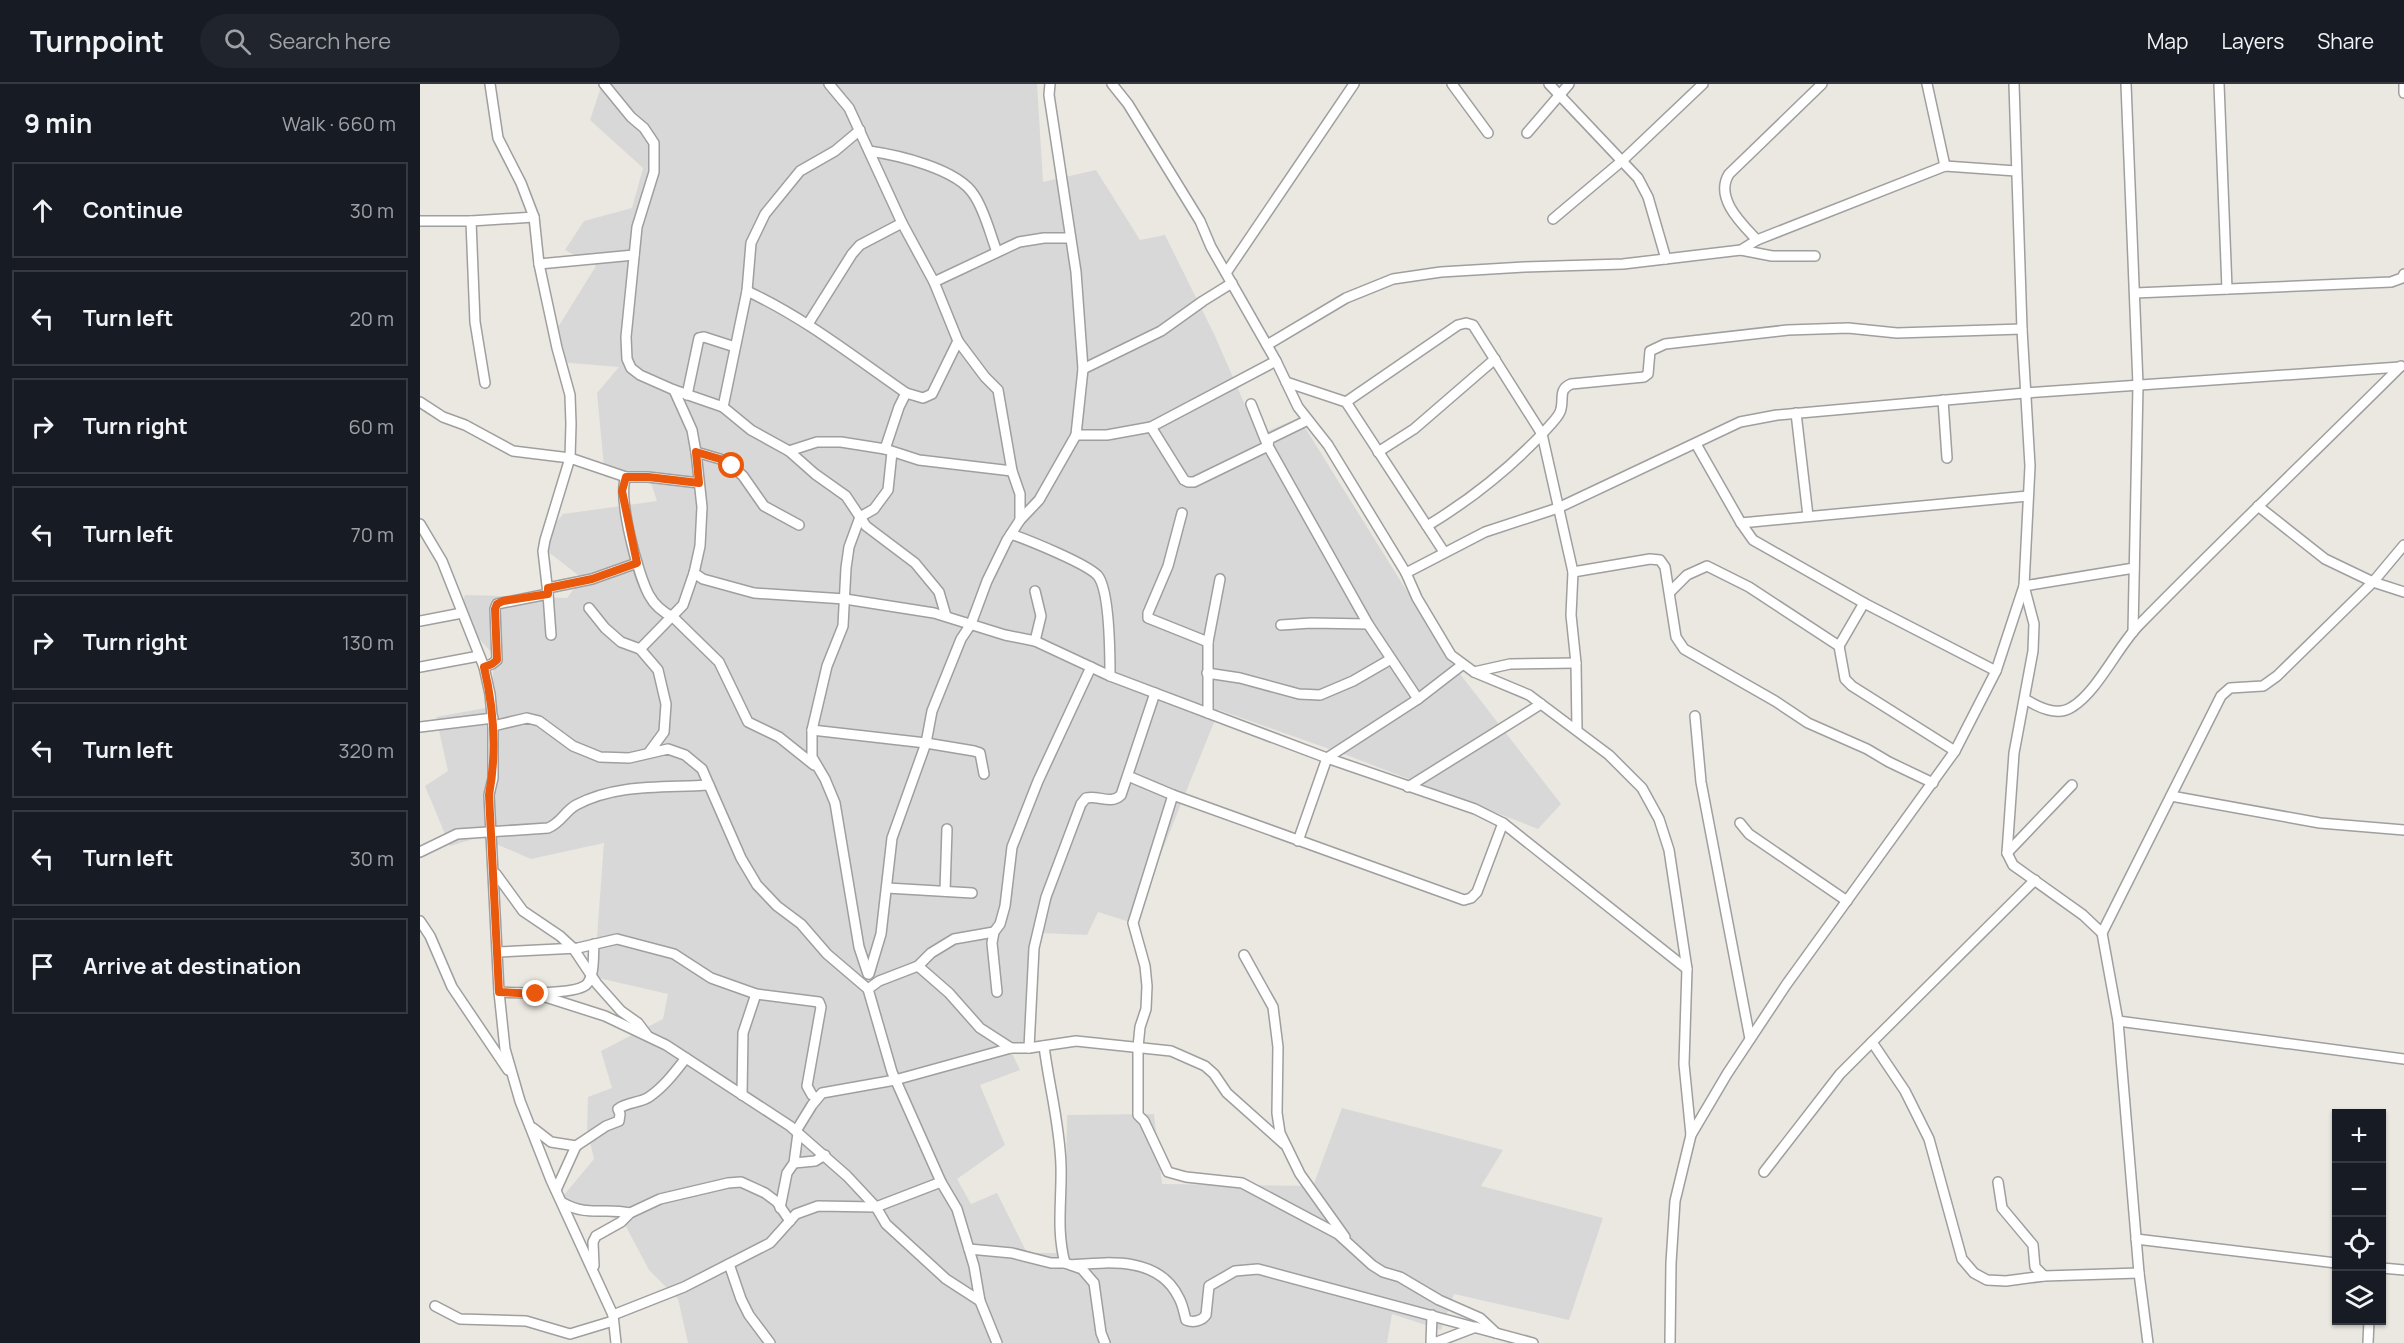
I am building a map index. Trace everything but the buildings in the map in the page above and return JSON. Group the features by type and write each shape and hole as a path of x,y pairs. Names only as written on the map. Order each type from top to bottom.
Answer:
{"street":[{"path":"490,84 498,138 521,183 534,217 539,264 557,348 570,395 570,458 544,540 543,551 551,635"},
{"path":"604,84 631,117 644,128 654,143 654,172 637,227 634,255 626,337 627,360 631,369 674,390 723,407 751,430 789,451 815,474 846,496 866,526 915,563 929,577 939,592 946,616"},
{"path":"829,84 849,108 902,223 934,282 958,341 985,377 998,390 1012,471 1020,494 1020,520"},
{"path":"997,1343 980,1301 969,1249 957,1209 941,1182 895,1080 866,987 880,934 892,838 926,743 932,711 939,692 961,639 971,624 987,580 1011,534 1020,520 1039,500 1076,435 1083,369 1076,272 1049,95 1050,84"},
{"path":"1112,84 1128,104 1200,221 1286,382 1308,420 1328,445 1406,573 1416,598 1444,645 1462,665 1529,695 1609,755 1642,788 1659,819 1669,850 1687,969 1684,1064 1691,1135"},
{"path":"1226,273 1354,84"},
{"path":"1452,84 1488,133"},
{"path":"1550,84 1638,178 1648,197 1666,259"},
{"path":"1527,133 1558,94 1569,84"},
{"path":"1553,219 1623,160 1703,84"},
{"path":"1757,240 1734,215 1725,193 1724,183 1729,174 1822,84"},
{"path":"1927,84 1945,166"},
{"path":"1670,1343 1671,1263 1675,1201 1691,1135 1750,1039 1955,751 1996,671 2024,586 2030,466 2022,329 2014,84"},
{"path":"2126,84 2138,385 2133,632"},
{"path":"2219,84 2227,289"},
{"path":"2404,84 2404,93"},
{"path":"723,407 747,291 751,243 765,214 800,171 835,151 860,130"},
{"path":"869,151 910,159 961,182 974,195 997,252"},
{"path":"1741,250 1757,240 1945,166 2016,171"},
{"path":"420,221 534,217"},
{"path":"471,221 475,322 485,383"},
{"path":"808,324 852,254 860,246 902,223"},
{"path":"934,282 1019,242 1044,238 1070,238"},
{"path":"1267,345 1346,298 1393,279 1441,272 1623,264 1741,250 1772,256 1815,256"},
{"path":"539,264 634,255"},
{"path":"2135,293 2391,282 2402,278 2404,274"},
{"path":"1083,369 1161,331 1203,300 1232,283"},
{"path":"747,291 783,308 808,324 906,393 928,398 958,341"},
{"path":"1347,402 1458,326 1466,323 1473,325 1542,434 1573,572 1571,615 1576,663 1577,730"},
{"path":"1427,526 1465,504 1542,434 1560,414 1562,392 1565,387 1571,384 1644,377 1648,374 1650,351 1665,344 1808,329 1848,328 1897,333 2022,329"},
{"path":"687,395 699,338 704,337 735,347"},
{"path":"1378,452 1414,429 1495,359"},
{"path":"1076,435 1107,435 1151,426 1276,361"},
{"path":"1406,573 1485,532 1558,508 1740,422 1796,413 1943,400 2402,365"},
{"path":"2025,699 2039,708 2054,711 2071,708 2089,691 2133,632 2231,530 2402,365"},
{"path":"1286,382 1347,402 1444,552"},
{"path":"640,648 683,605 700,546 702,517 696,452 692,430 674,390"},
{"path":"816,767 812,756 812,730 827,666 843,626 849,547 860,517 874,509 888,490 889,450 899,407 906,393"},
{"path":"1943,400 1947,458"},
{"path":"420,402 443,417 465,425 513,451 570,458 626,477 648,477 699,483"},
{"path":"1251,404 1267,445 1368,624 1418,699"},
{"path":"1796,413 1808,516"},
{"path":"1151,426 1184,480 1194,482 1267,445 1269,439 1308,420"},
{"path":"789,451 817,442 841,442 889,450 928,462 1012,471"},
{"path":"1696,444 1753,540 1864,603 1996,671"},
{"path":"696,452 720,459 732,466 743,476 764,506 799,525"},
{"path":"626,477 623,484 624,500 637,563 656,606 664,613 673,616 719,662 748,722 779,736 816,767 825,779 835,803 859,947 868,974"},
{"path":"1741,523 2028,496"},
{"path":"2258,506 2325,559 2373,582 2404,591"},
{"path":"1182,513 1177,539 1148,618 1208,642"},
{"path":"420,524 442,561 484,667 493,722 492,778 489,795 495,872 499,992 505,1049 511,1075 556,1190 594,1270 613,1318 616,1343"},
{"path":"1011,534 1042,545 1098,576 1103,588 1106,610 1110,676"},
{"path":"2102,933 2221,696 2230,688 2264,686 2277,676 2373,582 2404,545"},
{"path":"1573,572 1650,559 1660,560 1665,567 1676,638 1684,648 1808,723 1867,749 1888,762 1933,783"},
{"path":"484,667 497,660 495,609 497,604 592,579 637,563"},
{"path":"1670,592 1687,574 1707,566 1749,587 1839,646"},
{"path":"2024,586 2134,568"},
{"path":"694,573 725,586 754,593 845,598 946,616 1005,635 1035,641 1110,676 1327,758 1475,810 1503,823 1687,969"},
{"path":"1208,713 1208,642 1220,579"},
{"path":"2024,586 2034,624 2033,651 2014,753 2007,853 2013,865 2083,915 2102,933 2118,1021 2139,1273 2148,1343"},
{"path":"1035,591 1041,616 1035,641"},
{"path":"1864,603 1839,646 1845,679 1852,686 1955,751"},
{"path":"589,608 605,628 621,642 640,648 658,670 666,704 664,732 650,752"},
{"path":"420,621 462,613"},
{"path":"1281,626 1311,623 1368,624"},
{"path":"420,667 479,656"},
{"path":"1208,673 1240,678 1299,694 1320,694 1353,681 1391,659"},
{"path":"1474,672 1510,664 1576,663"},
{"path":"1298,841 1327,758 1418,699 1462,665"},
{"path":"997,992 992,943 1005,906 1012,848 1038,781 1091,667"},
{"path":"1029,1048 1034,948 1046,897 1081,804 1086,798 1093,796 1116,800 1121,795 1155,693"},
{"path":"1408,787 1541,704"},
{"path":"1695,716 1701,782 1750,1039"},
{"path":"420,728 527,718 539,721 573,746 600,757 629,758 668,749 685,755 702,770 741,858 757,885 777,906 801,924 827,954 866,987"},
{"path":"812,730 926,743 980,753 984,774"},
{"path":"1128,776 1173,795 1464,900 1471,898 1477,892 1503,823"},
{"path":"420,852 457,834 548,828 557,825 576,805 608,792 709,785"},
{"path":"2007,853 2072,785"},
{"path":"1173,795 1133,923 1145,966 1147,986 1146,1009 1140,1027 1138,1047 1138,1115 1144,1121 1163,1166 1174,1175 1242,1183 1338,1234 1372,1266 1480,1318 1496,1333"},
{"path":"2171,796 2320,823 2404,830"},
{"path":"1740,823 1749,834 1847,901"},
{"path":"945,891 946,829"},
{"path":"495,872 523,911 560,936 573,948 591,976 621,1011 638,1023 648,1036"},
{"path":"1764,1172 1840,1074 2035,880"},
{"path":"886,888 972,893"},
{"path":"420,921 452,987 511,1075"},
{"path":"866,987 918,966 931,953 954,939 994,933"},
{"path":"498,952 573,948 617,939 674,954 711,978 756,994 819,1002 821,1007 807,1086 812,1095 817,1098"},
{"path":"499,992 536,994 578,988 587,984 591,976 594,944"},
{"path":"1244,955 1273,1007 1278,1047 1277,1113 1284,1144 1300,1174 1328,1210 1349,1244"},
{"path":"918,966 949,993 980,1028 1011,1048"},
{"path":"536,994 605,1016 648,1036 686,1058 797,1132 848,1176 876,1208 886,1224 946,1279 980,1301"},
{"path":"742,1095 743,1033 756,994"},
{"path":"2118,1021 2404,1059"},
{"path":"780,1208 787,1173 794,1164 797,1132 817,1098 829,1092 895,1080 1011,1048 1029,1048 1076,1041 1171,1051 1205,1066 1214,1074 1227,1093 1284,1144"},
{"path":"1872,1042 1905,1091 1929,1138 1962,1259 1974,1273 1987,1280 2006,1281 2044,1276 2139,1273"},
{"path":"1044,1046 1057,1114 1061,1166 1059,1232 1068,1264"},
{"path":"556,1190 576,1146 606,1126 619,1121 618,1109 622,1106 648,1098 662,1087 686,1058"},
{"path":"529,1124 550,1142 576,1146"},
{"path":"794,1164 815,1161 825,1155"},
{"path":"594,1270 593,1242 596,1236 621,1222 630,1213 660,1199 741,1182 765,1193 790,1221"},
{"path":"435,1306 460,1319 526,1321 570,1334 684,1287 770,1243 796,1214 818,1206 876,1208 941,1182"},
{"path":"1998,1182 2002,1208 2033,1245 2035,1267 2044,1276"},
{"path":"562,1203 579,1211 618,1210 630,1213"},
{"path":"2136,1239 2332,1262"},
{"path":"969,1249 1012,1253 1052,1263 1107,1262 1138,1265 1155,1272 1179,1298 1186,1320 1191,1322 1206,1315 1209,1286 1226,1275 1249,1268 1267,1270 1432,1315 1496,1333 1511,1340 1533,1343"},
{"path":"729,1264 749,1315 770,1343"},
{"path":"1068,1264 1082,1269 1094,1282 1101,1333 1105,1343"},
{"path":"2386,1268 2404,1270"},
{"path":"1432,1315 1432,1343 1476,1328"},
{"path":"2368,1343 2369,1325"}],"shaded area":[{"path":"602,84 1037,84 1043,182 1096,170 1140,240 1165,235 1215,336 1258,435 1299,418 1453,665 1561,804 1538,829 1349,756 1219,710 1133,923 1098,912 1087,935 1041,933 1031,1045 1008,1045 1020,1070 980,1085 1005,1145 957,1179 971,1204 997,1193 1027,1253 1065,1253 1067,1115 1154,1114 1162,1184 1313,1186 1342,1108 1503,1150 1481,1186 1603,1218 1569,1320 1454,1294 1441,1330 1392,1314 1387,1343 688,1343 678,1299 649,1270 623,1221 559,1201 594,1159 587,1129 588,1097 612,1088 601,1051 663,1019 668,994 594,977 604,843 531,859 480,837 450,846 425,786 448,771 436,717 491,707 494,655 458,616 465,595 567,598 582,578 538,544 563,514 657,501 651,483 605,477 597,393 619,367 559,362 555,332 596,266 565,250 584,221 632,208 643,168 590,120"}],"route":[{"path":"536,994 499,992 495,872 489,795 494,726 484,667 497,660 495,609 497,604 503,601 548,594 548,588 561,587 611,574 637,563 622,491 626,477 648,477 699,483 696,452 720,459 732,466"}]}
